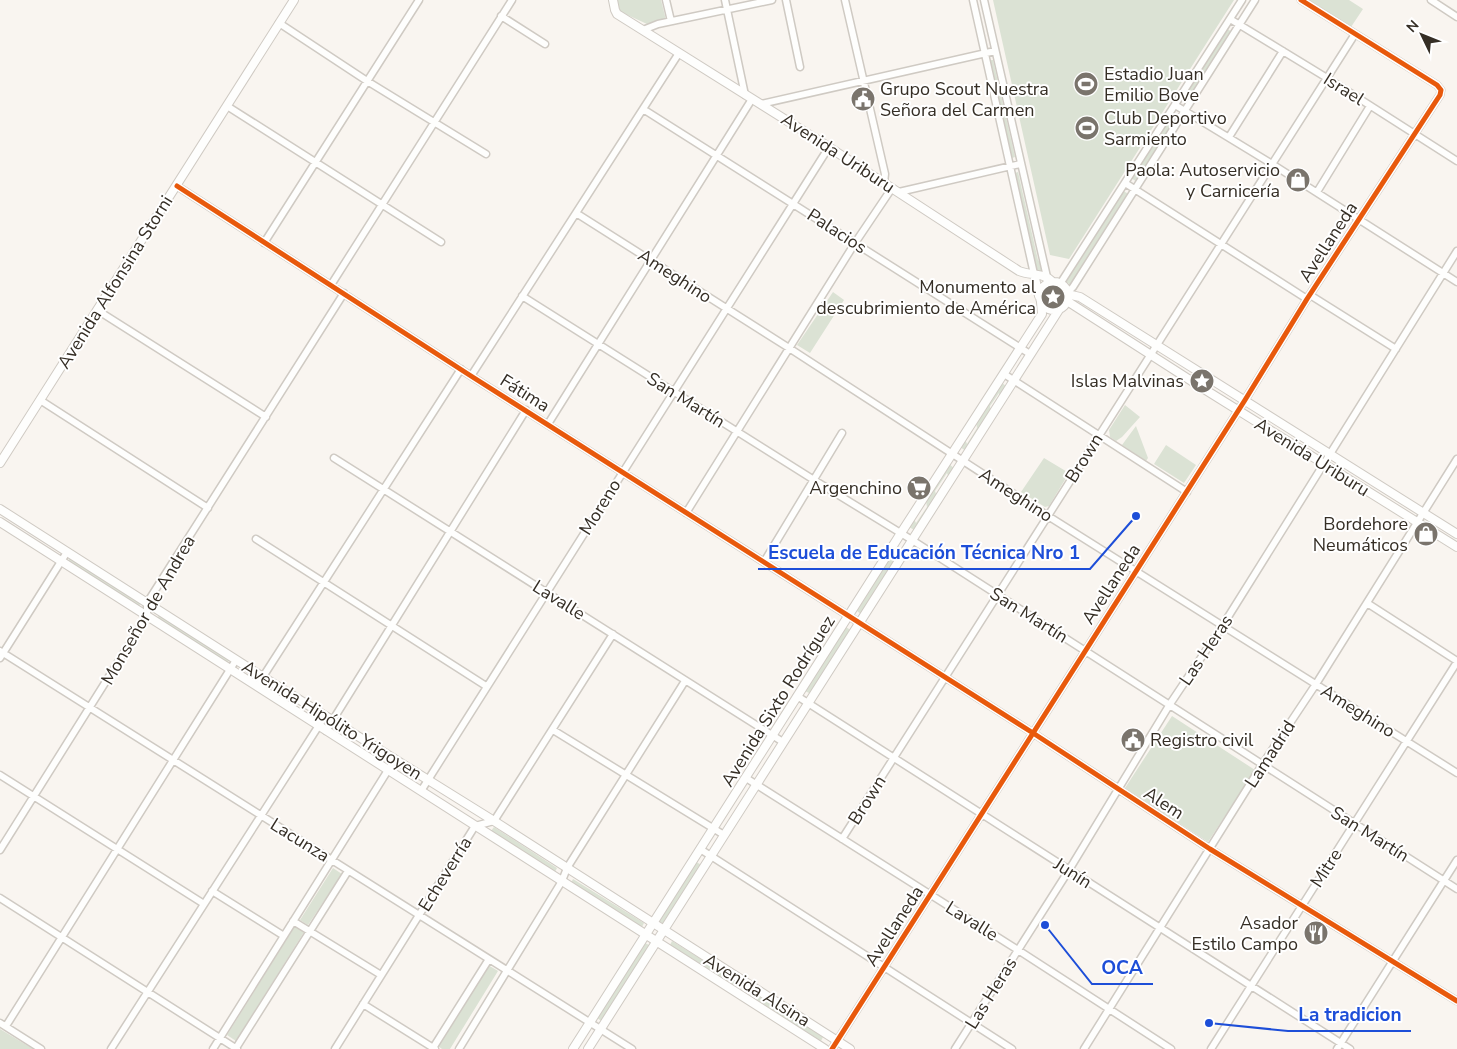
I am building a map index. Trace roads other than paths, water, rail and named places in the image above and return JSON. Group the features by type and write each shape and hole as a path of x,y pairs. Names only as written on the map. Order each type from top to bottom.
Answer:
{"main road":[{"name":"Avenida Alfonsina Storni","path":"0,463 294,0"},
{"name":"Avenida Uriburu","path":"613,0 618,14 829,147 1020,271 1053,281"},
{"path":"1034,274 1041,301 1047,308 1052,310 1060,308 1067,296 1065,288 1053,281 1043,288 1041,301"},
{"name":"Avenida Uriburu","path":"1067,296 1080,297 1457,534"},
{"name":"Avenida Uriburu","path":"1067,296 1152,355 1238,411 1457,548"},
{"name":"Avenida Sixto Rodríguez","path":"573,1049 900,533 1042,314 1041,301"},
{"name":"Avenida Sixto Rodríguez","path":"588,1049 1060,308"},
{"name":"Avenida Hipólito Yrigoyen","path":"0,509 664,930"},
{"name":"Avenida Hipólito Yrigoyen","path":"0,522 656,942"},
{"name":"Avenida Alsina","path":"664,930 850,1049"},
{"name":"Avenida Alsina","path":"656,942 825,1049"},
{"path":"746,999 754,988"}],"street":[{"path":"264,243 419,0"},
{"path":"332,285 512,0"},
{"path":"666,0 671,21"},
{"path":"548,424 717,155 748,97 725,0"},
{"path":"643,30 658,24 772,0"},
{"path":"786,0 800,66"},
{"path":"845,0 885,174 884,183"},
{"path":"973,0 1034,274"},
{"path":"984,0 1020,164 1053,281"},
{"path":"1053,281 1125,184 1242,0"},
{"path":"1067,296 1256,0"},
{"path":"1301,0 1355,34"},
{"path":"1431,0 1457,17"},
{"path":"501,16 545,44"},
{"name":"Israel","path":"1230,19 1327,78 1457,162"},
{"path":"279,23 486,154"},
{"name":"Brown","path":"842,839 1355,34"},
{"name":"Avellaneda","path":"832,1049 1441,90 1437,85 1355,34"},
{"path":"761,104 995,51"},
{"path":"1229,137 1283,51"},
{"path":"471,376 680,53"},
{"path":"1175,105 1317,192 1457,282"},
{"path":"227,106 441,242"},
{"path":"1317,192 1370,106"},
{"name":"Palacios","path":"643,109 1030,354"},
{"name":"Moreno","path":"420,791 829,147"},
{"path":"686,513 856,243 895,190 1020,164"},
{"path":"1125,184 1396,348"},
{"name":"Fátima","path":"176,186 860,623"},
{"name":"Ameghino","path":"576,213 1048,516 1457,773"},
{"name":"Las Heras","path":"955,1049 1069,870 1170,704 1223,625 1457,251"},
{"name":"Monseñor de Andrea","path":"0,850 147,616 147,603 344,293"},
{"name":"San Martín","path":"522,296 912,540 1457,889"},
{"path":"98,310 266,416"},
{"path":"257,686 461,369"},
{"path":"1004,374 1187,492"},
{"path":"40,400 208,508"},
{"path":"111,1049 318,726 328,718 392,625 526,410"},
{"path":"764,562 842,433"},
{"name":"Lavalle","path":"334,458 783,742"},
{"name":"Lamadrid","path":"1084,1049 1457,459"},
{"path":"256,539 486,686"},
{"path":"1,654 67,552"},
{"path":"1367,603 1457,661"},
{"name":"Alem","path":"860,623 1210,849 1457,1001"},
{"path":"494,821 613,634"},
{"name":"Lacunza","path":"1,654 632,1049"},
{"path":"41,1049 3,1024 117,850 236,660"},
{"name":"Mitre","path":"1210,1049 1457,661"},
{"path":"458,1049 562,881 567,868 685,681"},
{"name":"Junín","path":"797,696 1250,986 1339,1046 1350,1049"},
{"path":"326,731 328,718"},
{"path":"553,730 724,835"},
{"path":"213,1049 395,759"},
{"path":"0,775 204,904"},
{"name":"Lavalle","path":"746,778 1171,1049"},
{"name":"Echeverría","path":"335,1049 475,826 494,821"},
{"path":"700,849 1012,1049"},
{"path":"1339,1046 1457,860"},
{"path":"0,898 236,1049 348,871"},
{"path":"212,891 284,936"},
{"path":"293,921 381,975"},
{"path":"363,1004 434,1048 490,959"}],"place":[{"name":"Estadio Juan Emilio Bove","path":"1086,84"},
{"name":"Grupo Scout Nuestra Señora del Carmen","path":"863,99"},
{"name":"Club Deportivo Sarmiento","path":"1087,128"},
{"name":"Paola: Autoservicio y Carnicería","path":"1298,180"},
{"name":"Monumento al descubrimiento de América","path":"1053,297"},
{"name":"Islas Malvinas","path":"1202,381"},
{"name":"Argenchino","path":"919,488"},
{"name":"Escuela de Educación Técnica Nro 1","path":"1136,516"},
{"name":"Bordehore Neumáticos","path":"1426,534"},
{"name":"Registro civil","path":"1133,740"},
{"name":"OCA","path":"1045,925"},
{"name":"Asador Estilo Campo","path":"1316,933"},
{"name":"La tradicion","path":"1209,1023"}]}
